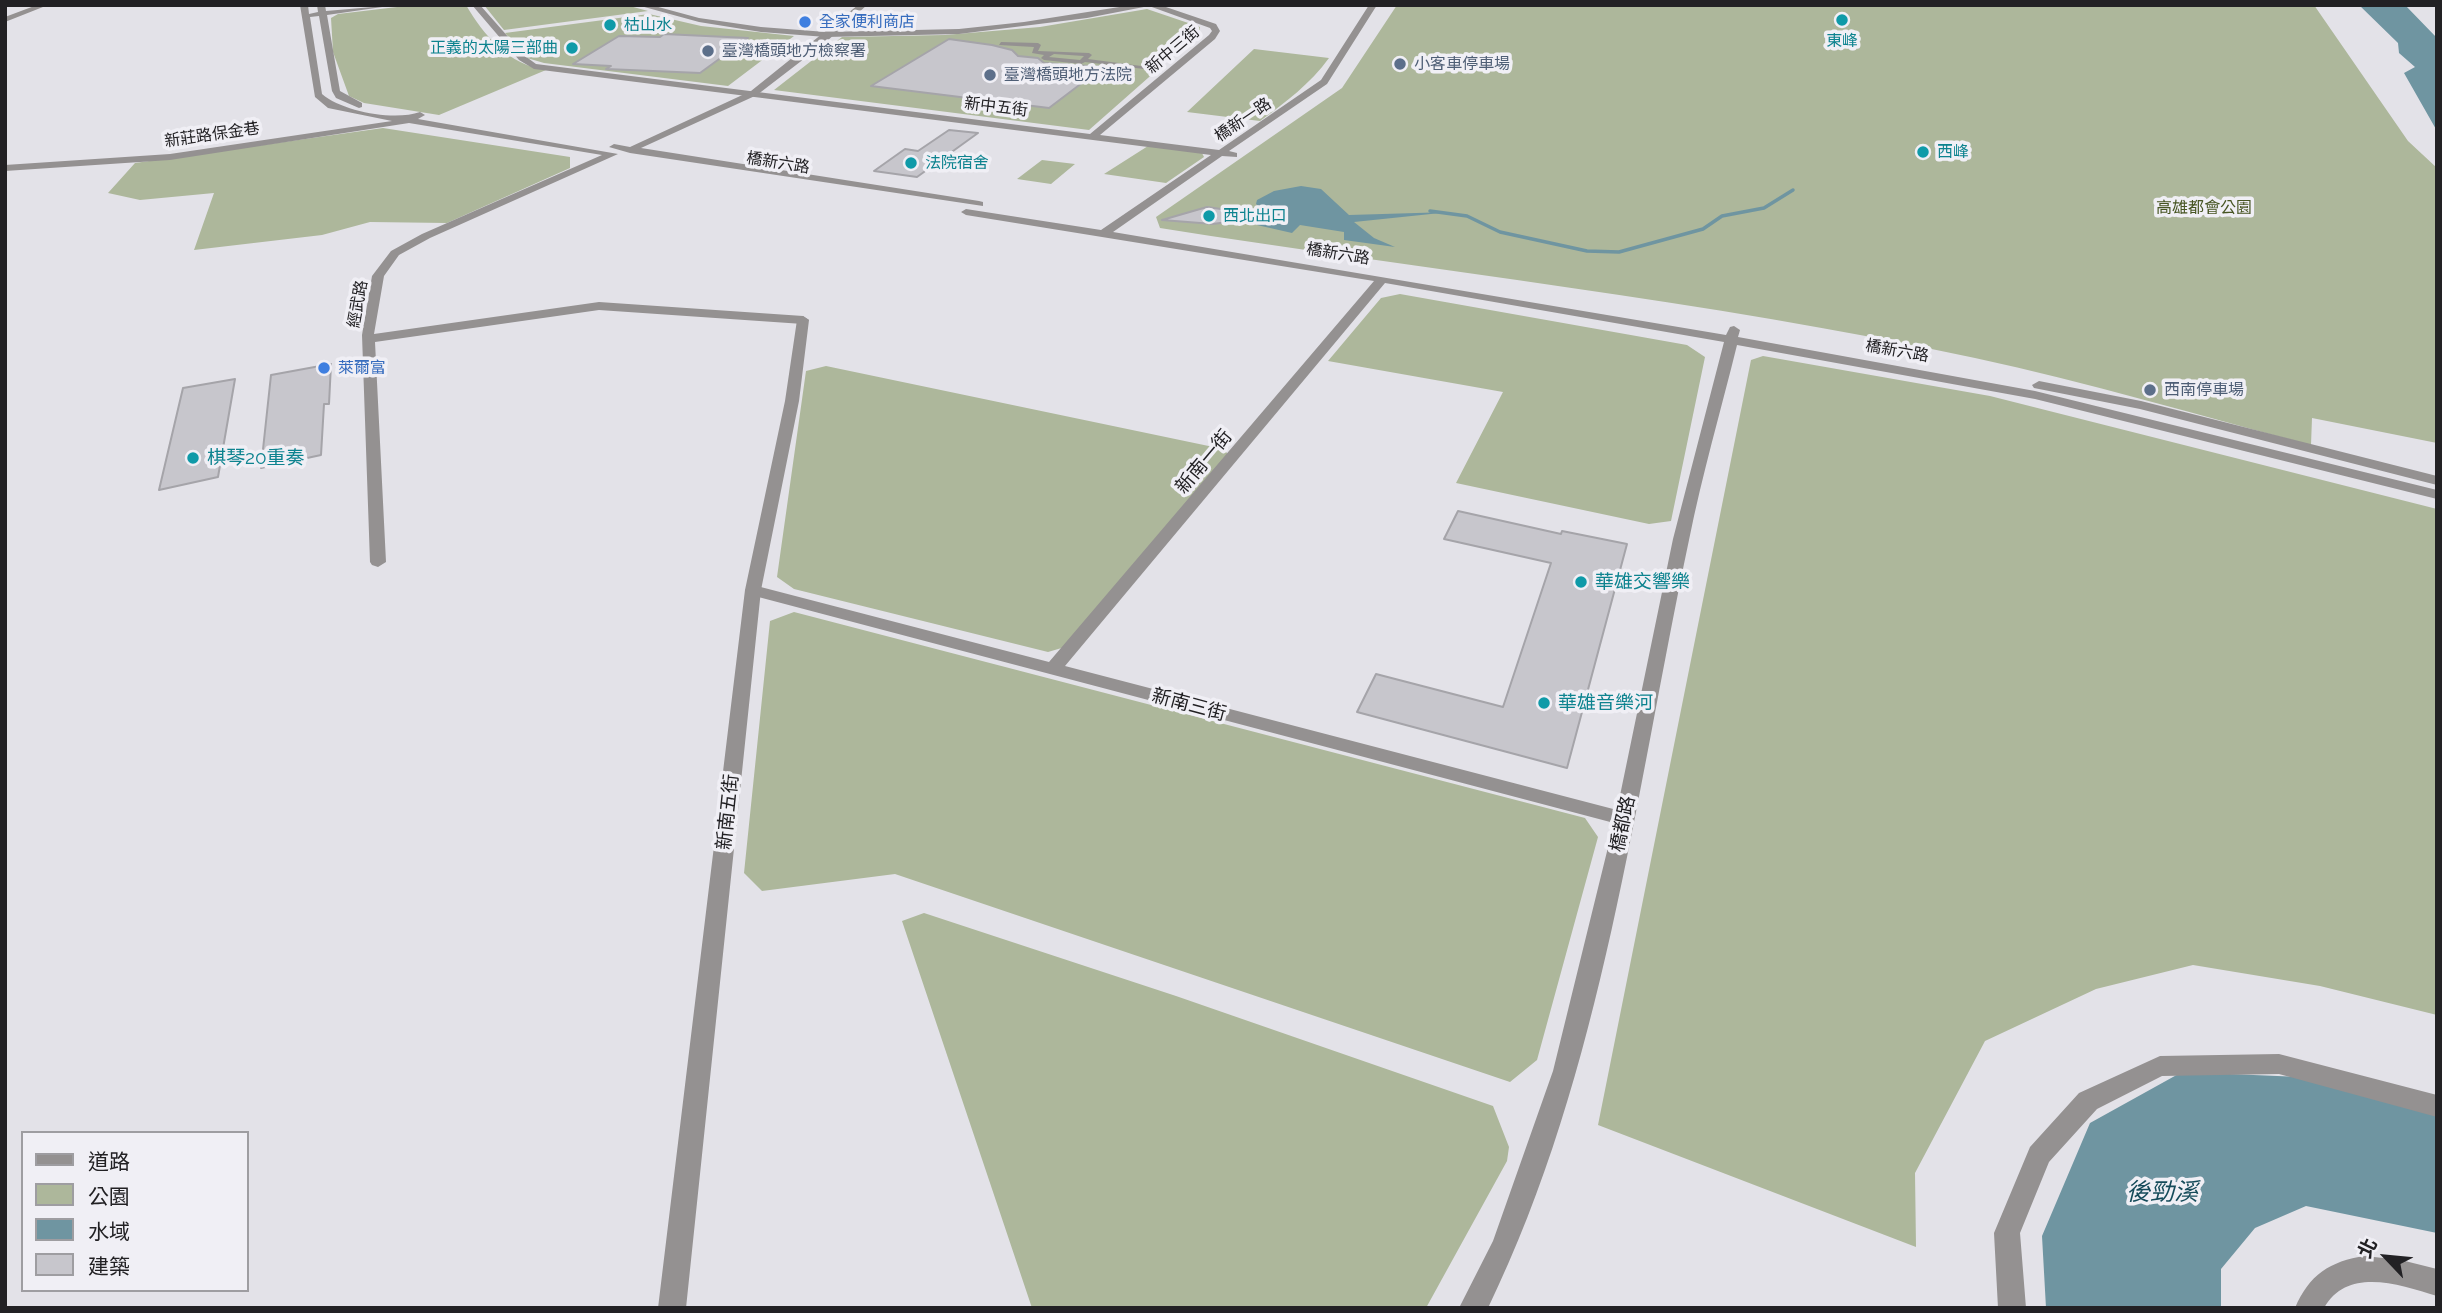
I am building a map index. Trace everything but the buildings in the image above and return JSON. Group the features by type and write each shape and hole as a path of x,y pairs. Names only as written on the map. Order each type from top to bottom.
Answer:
{"street":[{"path":"5,20 44,5"},
{"path":"321,10 370,5"},
{"path":"304,11 392,5"},
{"path":"476,5 522,58 534,66 738,91"},
{"path":"641,5 680,16 749,29 925,33 1076,18 1146,5"},
{"path":"654,5 753,25 819,31"},
{"path":"772,66 851,5"},
{"path":"632,149 754,93 863,5"},
{"path":"834,31 963,28 1026,22 1129,5"},
{"name":"新中三街","path":"1093,136 1216,31 1213,26 1152,5"},
{"name":"橋新一路","path":"1116,232 1228,154 1324,82 1373,5"},
{"path":"1371,28 1385,5"},
{"name":"橋新六路","path":"321,10 336,91 339,96 365,106 967,212 1116,232 1732,333 2035,395 2437,495"},
{"name":"橋新六路","path":"304,11 318,95 341,109 614,151 632,149 979,204 1116,232 1382,279 1732,333 1847,347 2141,405 2437,481"},
{"path":"1008,34 999,45 1038,46 1034,52 1089,55 1083,60 1161,69"},
{"name":"橋新一路","path":"1228,154 1322,94 1346,68"},
{"name":"經武路","path":"378,562 368,339 379,276 396,253 738,91 752,80"},
{"name":"新中五街","path":"738,91 1228,154"},
{"name":"新莊路保金巷","path":"5,168 170,157 407,121 421,116"},
{"name":"新南一街","path":"1053,669 1382,279"},
{"name":"新南五街","path":"368,339 599,306 803,320 792,401 753,590 672,1308"},
{"name":"橋都路","path":"1473,1308 1504,1247 1565,1071 1625,819 1681,539 1732,333"},
{"name":"新南三街","path":"753,590 1625,819"},
{"path":"2012,1308 2007,1233 2039,1155 2088,1101 2160,1066 2278,1064 2437,1106"},
{"path":"2309,1308 2322,1284 2362,1267 2392,1269 2437,1283"}],"green space":[{"path":"414,5 466,5 481,28 499,47 520,62 546,70 439,115 364,103 349,96 333,52 331,18 338,14"},
{"path":"484,5 626,5 648,11 504,30"},
{"name":"高雄都會公園","path":"1397,5 2314,5 2408,141 2437,168 2437,443 2312,418 2311,445 2060,378 1874,338 1568,287 1160,228 1156,217 1342,88"},
{"path":"1147,9 1200,27 1199,33 1089,130 774,90 842,37 945,35 1040,27"},
{"path":"649,14 701,26 794,36 728,86 544,63 527,58 505,33"},
{"path":"1254,49 1329,58 1306,84 1260,121 1187,112"},
{"path":"383,128 570,157 570,168 447,223 370,222 322,235 194,250 214,193 140,200 108,193 135,163"},
{"path":"1148,146 1202,153 1204,157 1166,183 1104,174"},
{"path":"1042,160 1075,164 1051,184 1017,179"},
{"path":"1400,294 1687,345 1705,357 1671,521 1649,524 1456,483 1503,392 1328,361 1381,298"},
{"path":"1763,356 1990,396 2437,509 2437,1015 2320,986 2193,965 2096,989 1985,1041 1915,1173 1916,1247 1598,1125 1751,360"},
{"path":"826,366 1223,449 1228,454 1065,647 1048,652 794,589 777,577 806,371"},
{"path":"794,612 1585,818 1598,837 1537,1060 1510,1082 895,874 762,891 744,873 770,621"},
{"path":"924,913 1176,996 1493,1106 1509,1147 1507,1161 1426,1308 1032,1308 902,921"}],"water":[{"path":"2359,5 2405,5 2437,38 2437,131 2404,73 2415,67 2399,53 2398,43"},
{"path":"1301,186 1321,189 1349,215 1450,212 1354,222 1374,238 1395,247 1344,240 1344,232 1300,225 1292,233 1257,225 1262,217 1257,200 1274,191"},
{"name":"後勁溪","path":"2182,1072 2301,1077 2437,1113 2437,1233 2306,1206 2255,1228 2221,1269 2221,1308 2046,1308 2042,1236 2090,1123"}],"waterway":[{"path":"1430,211 1467,216 1500,232 1587,251 1619,252 1703,229 1722,216 1764,208 1793,190"}],"place":[{"name":"東峰","path":"1842,20"},
{"name":"全家便利商店","path":"805,22"},
{"name":"枯山水","path":"610,25"},
{"name":"正義的太陽三部曲","path":"572,48"},
{"name":"臺灣橋頭地方檢察署","path":"708,51"},
{"name":"小客車停車場","path":"1400,64"},
{"name":"臺灣橋頭地方法院","path":"990,75"},
{"name":"西峰","path":"1923,152"},
{"name":"法院宿舍","path":"911,163"},
{"name":"西北出口","path":"1209,216"},
{"name":"萊爾富","path":"324,368"},
{"name":"西南停車場","path":"2150,390"},
{"name":"棋琴20重奏","path":"193,458"},
{"name":"華雄交響樂","path":"1581,582"},
{"name":"華雄音樂河","path":"1544,703"}]}
